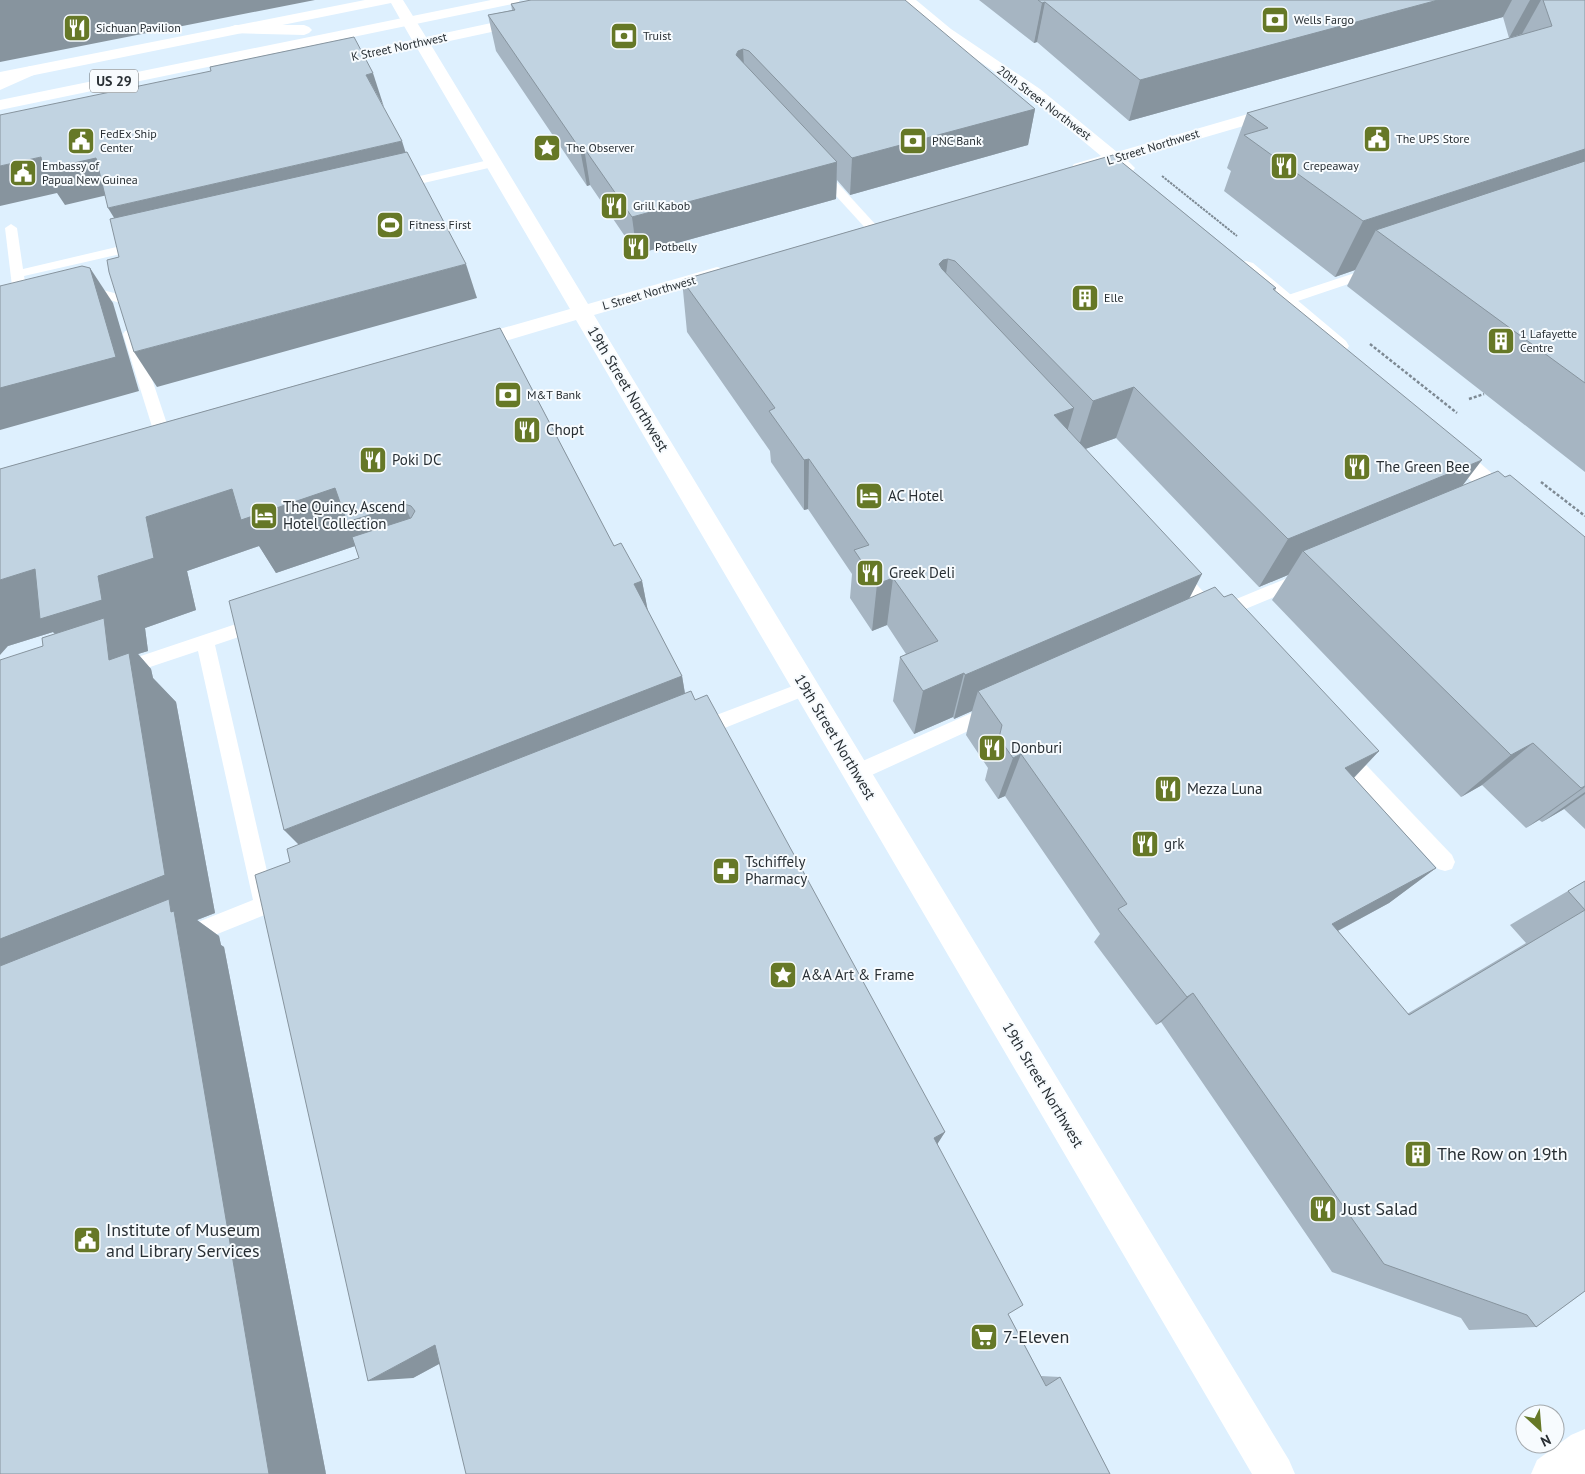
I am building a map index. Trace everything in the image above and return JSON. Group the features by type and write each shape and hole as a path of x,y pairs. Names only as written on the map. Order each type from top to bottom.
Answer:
{"main road":[{"path":"0,77 387,0"},
{"name":"19th Street Northwest","path":"396,0 1275,1474"},
{"name":"K Street Northwest","path":"0,105 513,0"},
{"name":"20th Street Northwest","path":"907,0 946,32 1034,92 1142,180"},
{"name":"K Street Northwest","path":"306,67 544,14 460,10"},
{"path":"234,30 365,29"},
{"path":"188,81 229,58"},
{"path":"0,85 30,71"},
{"name":"L Street Northwest","path":"1068,172 1295,106"},
{"path":"854,234 891,223"},
{"path":"1235,246 1287,300 1353,359"},
{"name":"L Street Northwest","path":"448,351 732,269"},
{"path":"1432,433 1493,498 1524,514"},
{"path":"1551,1474 1585,1449"}],"lane":[{"path":"809,160 872,228"},
{"path":"390,187 492,163"},
{"path":"10,228 17,274 23,294"},
{"path":"17,274 115,256 152,243"},
{"path":"1287,300 1390,265"},
{"path":"118,280 126,320 162,433"},
{"path":"71,286 121,298"},
{"path":"1161,557 1228,630"},
{"path":"1197,622 1314,574"},
{"path":"102,676 280,616"},
{"path":"205,641 264,906"},
{"path":"681,738 806,688"},
{"path":"856,772 1008,706"},
{"path":"1329,739 1445,862"},
{"path":"164,946 301,891"}],"path":[{"path":"1182,192 1235,246"},
{"path":"1469,399 1484,394"},
{"path":"1580,512 1585,516"}],"building":[{"path":"531,0 905,0 1035,109 852,158 749,51 743,49 738,51 736,55 837,162 632,217 584,148 580,149 488,15 515,10 511,4"},
{"path":"1038,0 1438,0 1140,80 1045,2 1042,3"},
{"path":"1543,0 1585,0 1585,149 1363,221 1244,135 1268,128 1247,113 1552,26"},
{"path":"354,37 373,73 366,75 402,141 108,208 96,158 43,170 41,157 0,166 0,115 211,71 210,67"},
{"path":"407,152 466,264 134,352 109,272 107,260 119,257 110,219"},
{"path":"1113,155 1482,460 1288,539 1134,387 1093,401 955,261 943,260 939,264 942,269 1074,408 1054,415 1202,574 923,691 900,657 938,641 893,578 877,584 854,550 869,545 809,459 804,460 769,411 775,408 682,280"},
{"path":"1585,161 1585,383 1376,230"},
{"path":"82,266 90,268 116,357 0,388 0,286"},
{"path":"500,328 614,546 621,543 642,581 634,584 682,676 284,830 229,601 359,558 352,537 411,518 415,511 411,506 404,504 347,522 335,488 241,520 232,489 146,517 154,558 98,576 102,600 40,619 35,569 0,580 0,469"},
{"path":"1498,471 1505,477 1510,475 1585,537 1585,786 1581,788 1533,743 1511,755 1303,551"},
{"path":"1215,587 1224,597 1232,594 1379,751 1345,768 1436,868 1332,924 1409,1015 1585,910 1585,1291 1536,1327 1527,1315 1384,1264 1193,993 1187,997 1118,909 1127,904 1021,754 1013,758 999,738 1002,725 978,691"},
{"path":"104,618 109,660 129,653 165,875 0,939 0,660 43,646 42,638"},
{"path":"691,691 695,700 707,695 945,1132 934,1138 1023,1305 1008,1314 1046,1386 1060,1377 1110,1474 466,1474 435,1345 368,1381 255,875 290,862 287,849"},
{"path":"1585,881 1585,910 1568,891"},
{"path":"169,899 171,912 174,911 269,1474 0,1474 0,966"}],"place":[{"name":"Wells Fargo","path":"1275,20"},
{"name":"Sichuan Pavilion","path":"77,28"},
{"name":"Truist","path":"624,36"},
{"name":"The UPS Store","path":"1377,139"},
{"name":"FedEx Ship Center","path":"81,141"},
{"name":"PNC Bank","path":"913,141"},
{"name":"The Observer","path":"547,148"},
{"name":"Crepeaway","path":"1284,166"},
{"name":"Embassy of Papua New Guinea","path":"23,173"},
{"name":"Grill Kabob","path":"614,206"},
{"name":"Fitness First","path":"390,225"},
{"name":"Potbelly","path":"636,247"},
{"name":"Elle","path":"1085,298"},
{"name":"1 Lafayette Centre","path":"1501,341"},
{"name":"M&T Bank","path":"508,395"},
{"name":"Chopt","path":"527,430"},
{"name":"Poki DC","path":"373,460"},
{"name":"The Green Bee","path":"1357,467"},
{"name":"AC Hotel","path":"869,496"},
{"name":"The Quincy, Ascend Hotel Collection","path":"264,516"},
{"name":"Greek Deli","path":"870,573"},
{"name":"Donburi","path":"992,748"},
{"name":"Mezza Luna","path":"1168,789"},
{"name":"grk","path":"1145,844"},
{"name":"Tschiffely Pharmacy","path":"726,871"},
{"name":"A&A Art & Frame","path":"783,975"},
{"name":"The Row on 19th","path":"1418,1154"},
{"name":"Just Salad","path":"1323,1209"},
{"name":"Institute of Museum and Library Services","path":"87,1240"},
{"name":"7-Eleven","path":"984,1337"}]}
